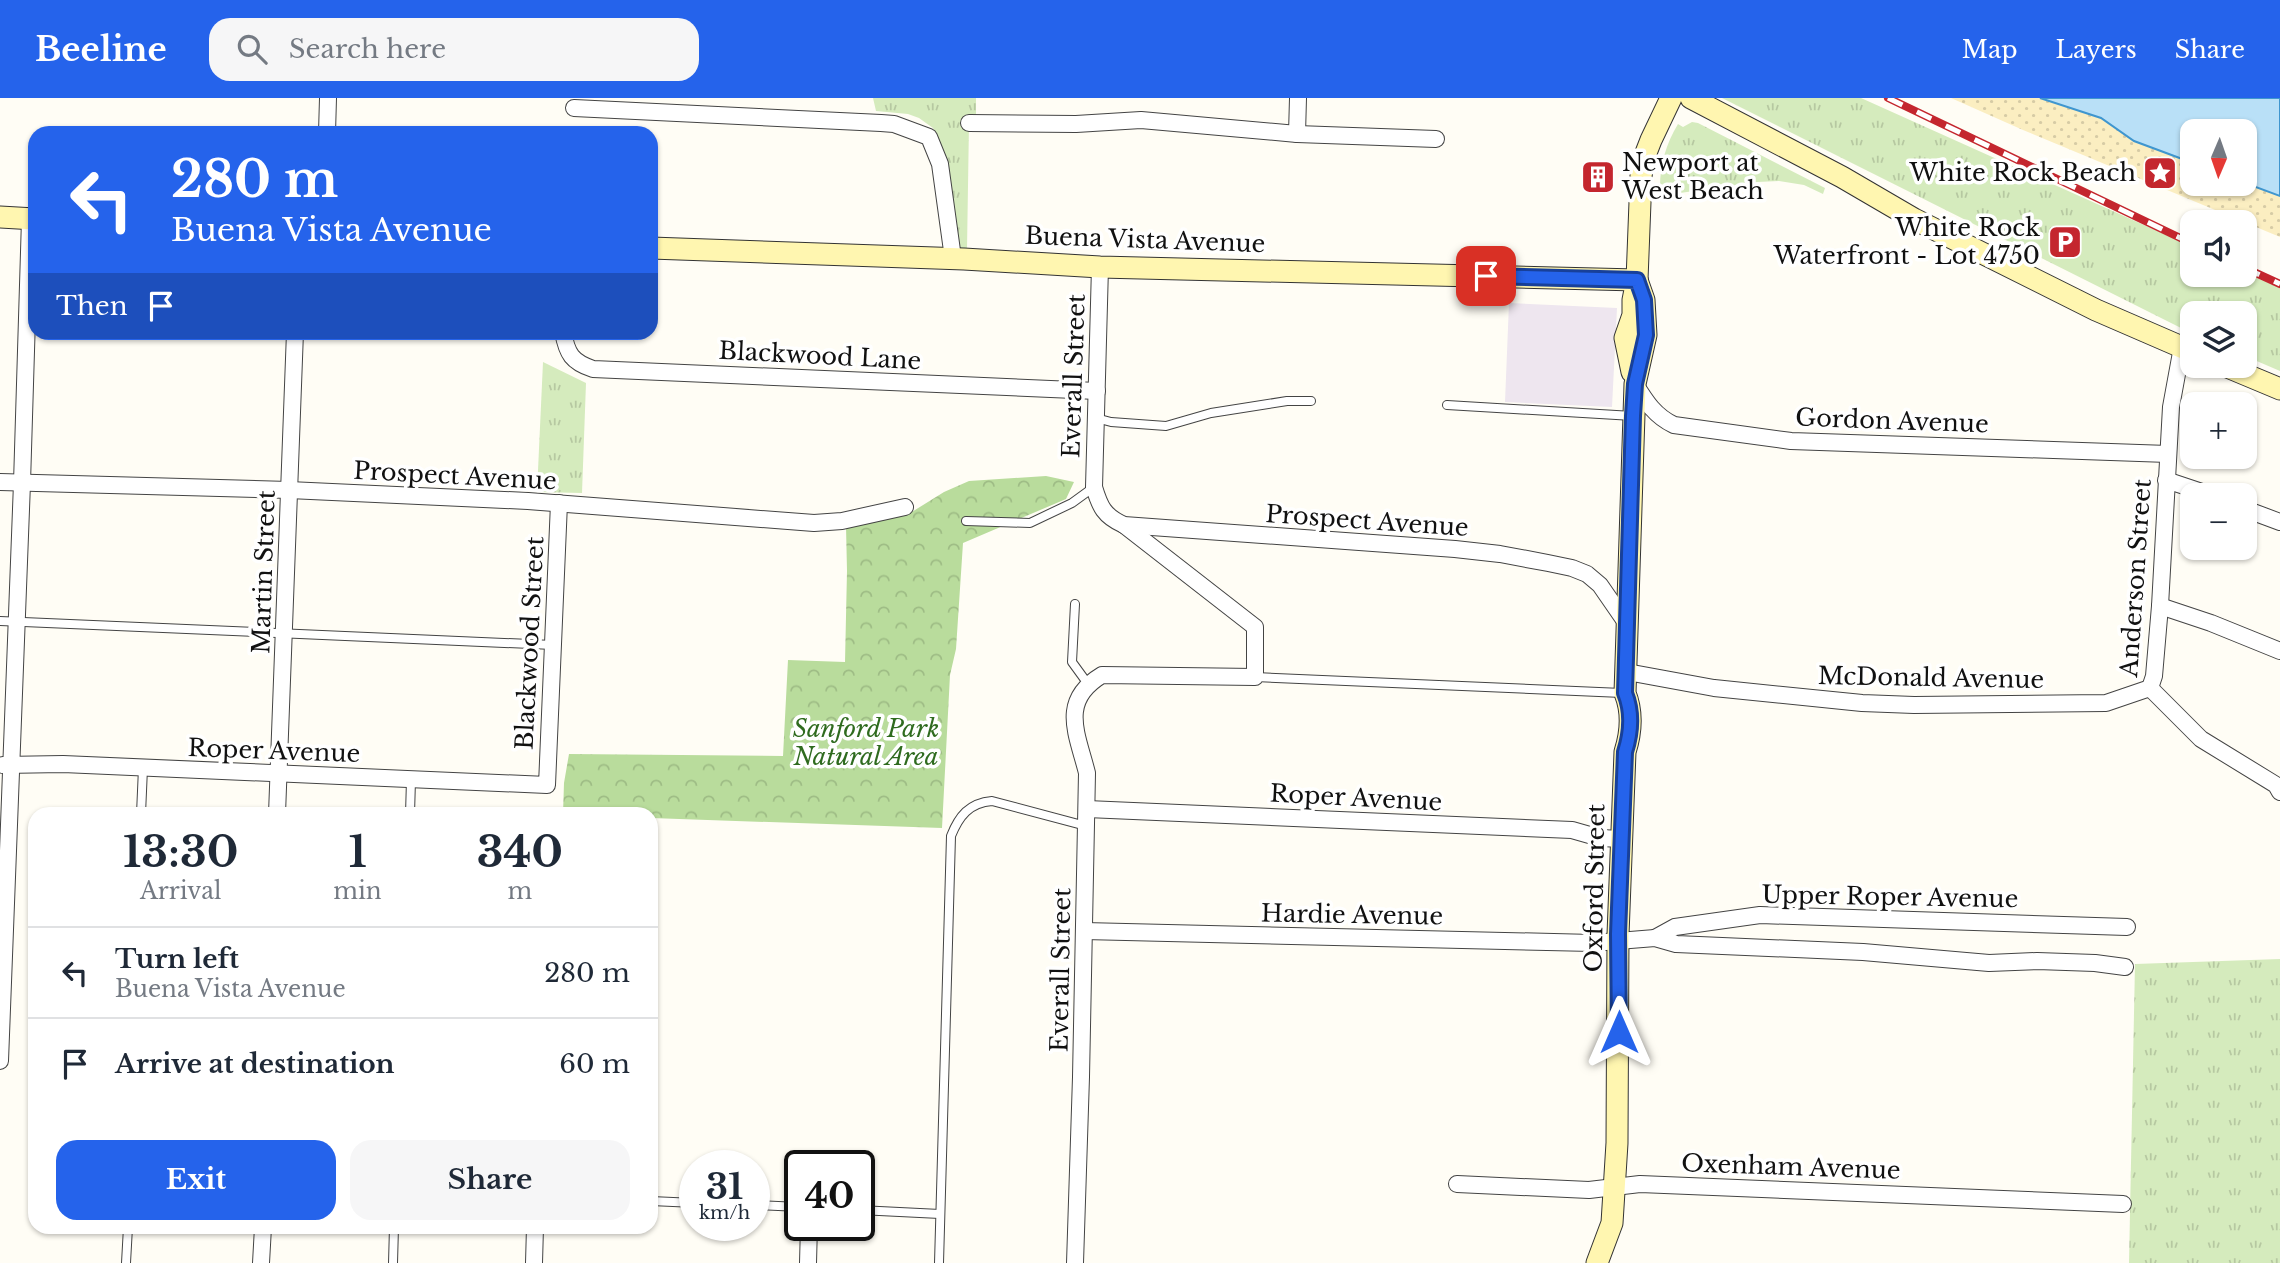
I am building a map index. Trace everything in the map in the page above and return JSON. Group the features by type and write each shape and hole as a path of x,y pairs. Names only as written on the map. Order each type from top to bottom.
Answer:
{"street":[{"path":"327,126 328,98"},
{"path":"1297,134 1298,98"},
{"name":"Oxford Street","path":"1597,1263 1600,1249 1612,1223 1617,1143 1619,942 1625,752 1617,731 1615,711 1625,693 1627,672 1635,384 1625,338 1633,315 1637,280 1640,176 1651,140 1671,98"},
{"path":"1691,98 1842,177 1914,219 2096,310 2180,346"},
{"path":"574,108 894,124 929,137 940,164 953,258"},
{"path":"969,123 1076,124 1141,120 1297,134 1436,139"},
{"path":"0,217 28,219"},
{"name":"Buena Vista Avenue","path":"658,248 953,258 1100,267 1637,280"},
{"name":"Everall Street","path":"1094,487 1100,267"},
{"path":"0,1061 6,765 17,622 28,339"},
{"name":"Martin Street","path":"277,807 295,340"},
{"name":"Blackwood Lane","path":"566,340 576,363 593,369 1097,391"},
{"name":"Anderson Street","path":"2180,374 2171,407 2160,606 2154,676 2150,688 2200,739 2276,785 2280,792"},
{"path":"2254,378 2280,389"},
{"name":"Gordon Avenue","path":"1635,384 1660,418 1674,425 1791,441 2168,454"},
{"path":"2166,480 2180,485"},
{"name":"Prospect Avenue","path":"0,482 289,490 559,503 814,523 842,521 905,508"},
{"path":"1088,684 1102,675 1255,677 1255,627 1124,525 1109,518 1099,503 1094,487"},
{"name":"Blackwood Street","path":"547,785 559,503"},
{"path":"2257,513 2280,522"},
{"name":"Prospect Avenue","path":"1124,525 1455,549 1560,565 1587,574 1600,585 1629,627"},
{"path":"2160,606 2280,651"},
{"name":"McDonald Avenue","path":"1627,672 1714,688 1862,703 1914,705 2106,703 2150,688"},
{"name":"Everall Street","path":"1075,1263 1087,773 1075,725 1074,709 1088,684"},
{"name":"Roper Avenue","path":"6,765 51,764 547,785"},
{"name":"Roper Avenue","path":"1087,809 1572,830 1600,838 1622,839"},
{"name":"Upper Roper Avenue","path":"1655,938 1675,927 1760,915 2127,927"},
{"name":"Hardie Avenue","path":"1084,931 1619,942"},
{"name":"Upper Roper Avenue","path":"1619,942 1655,938 1676,944 1863,952 1989,963 2037,961 2125,967"},
{"name":"Oxenham Avenue","path":"1457,1184 1589,1190 1640,1184 2123,1204"},
{"path":"261,1263 263,1234"},
{"path":"534,1263 535,1234"},
{"name":"Oxford Street","path":"1609,1234 1614,1263"},
{"path":"808,1241 808,1263"}],"lane":[{"path":"1096,418 1111,422 1167,426 1211,413 1287,401 1311,401"},
{"path":"1447,405 1633,416"},
{"path":"966,522 1030,523 1072,503 1094,487"},
{"path":"1075,604 1072,662 1088,684"},
{"path":"0,621 553,645"},
{"path":"1255,677 1625,693"},
{"path":"142,807 143,768"},
{"path":"410,807 411,779"},
{"path":"939,1263 951,836 957,821 978,802 992,801 1086,826"},
{"path":"658,1201 679,1202"},
{"path":"875,1211 940,1214"},
{"path":"126,1263 128,1234"},
{"path":"393,1263 394,1234"}],"shaded area":[{"path":"1509,303 1617,308 1612,407 1505,402"}],"green space":[{"path":"873,98 976,98 976,123 969,123 967,249 958,249 940,144 933,128 908,114 876,111"},
{"path":"1722,98 1861,98 2180,241 2180,287 2257,287 2257,276 2280,286 2280,371 2257,361 2257,301 2180,301 2180,327"},
{"path":"1692,122 1825,188 1823,194 1804,185 1779,181 1680,193 1660,187 1663,162 1674,132 1678,124 1683,127"},
{"path":"543,362 586,383 582,493 537,492"},
{"name":"Sanford Park Natural Area","path":"1046,476 1074,482 1066,499 963,543 956,649 950,675 942,828 658,818 658,807 563,807 569,754 783,756 788,660 845,662 846,526 907,515 944,492 969,481"},
{"path":"2280,959 2280,1263 2129,1263 2135,964"}],"sand":[{"name":"White Rock Beach","path":"1951,98 2040,98 2101,118 2134,141 2180,158 2180,195"},
{"name":"White Rock Beach","path":"2258,188 2280,196 2280,237 2257,227 2257,210 2215,210 2182,196 2258,196"}],"water":[{"path":"2040,98 2280,98 2280,196 2258,188 2258,119 2180,119 2180,158 2134,141 2101,118"}],"railway":[{"path":"1888,98 2180,238"},
{"path":"2257,273 2280,284"}],"place":[{"name":"White Rock Beach","path":"2160,173"},
{"name":"Newport at West Beach","path":"1598,177"},
{"name":"White Rock Waterfront - Lot 4750","path":"2065,242"}],"route":[{"path":"1486,276 1637,280 1644,300 1646,335 1635,384 1633,416 1625,693 1630,706 1630,736 1625,752 1618,934 1619,1032"}]}
